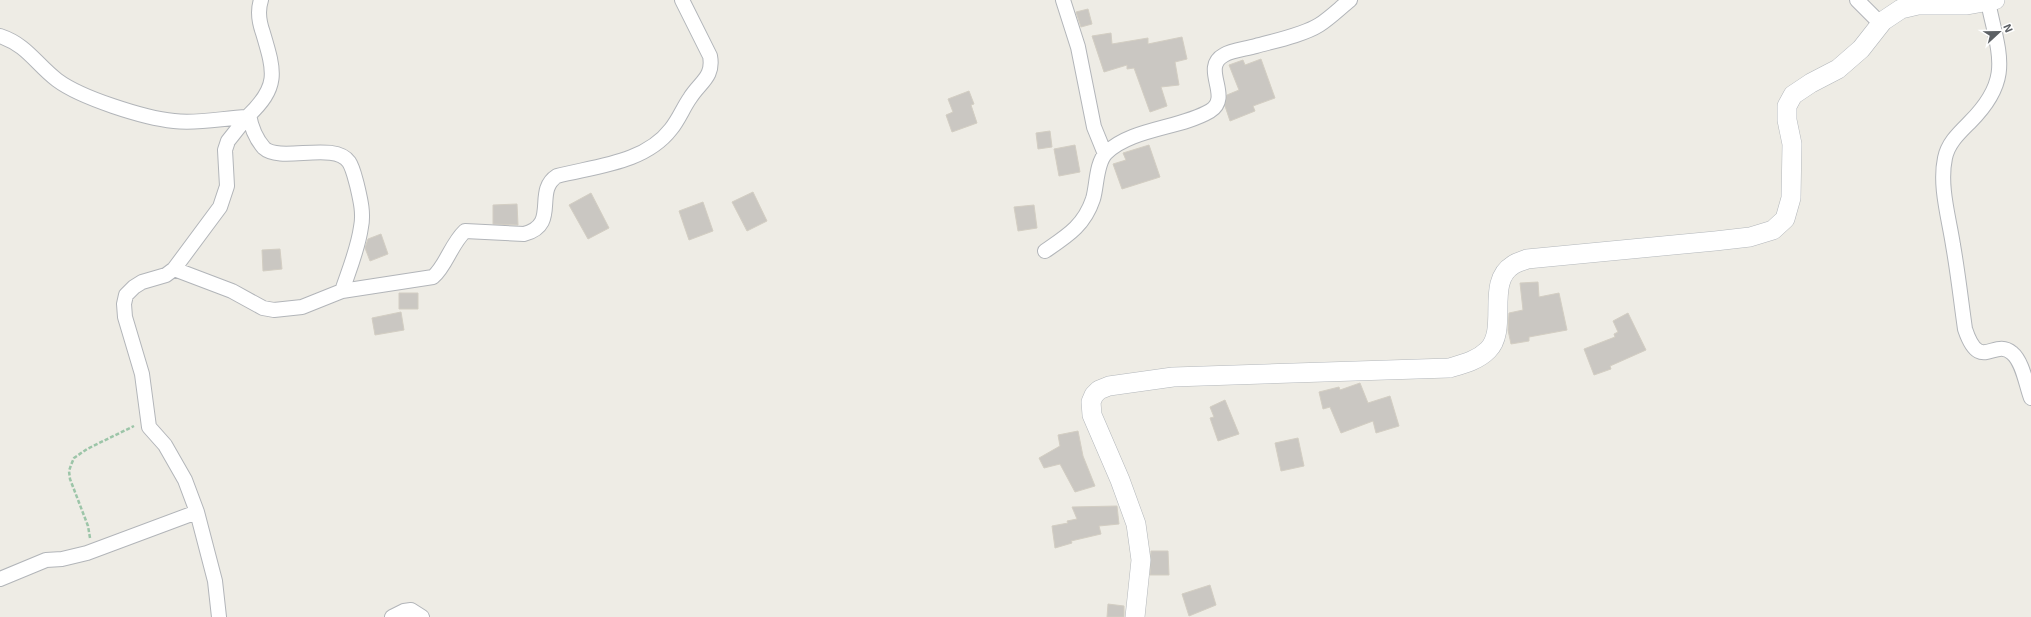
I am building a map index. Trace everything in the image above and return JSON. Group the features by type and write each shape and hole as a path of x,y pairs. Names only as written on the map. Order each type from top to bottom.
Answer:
{"street":[{"path":"219,617 215,581 197,512 185,480 165,446 149,427 146,415 146,400 142,374 125,317 124,304 126,295 134,287 142,282 166,274 174,269 220,207 227,186 225,166 226,145 248,116 266,97 270,89 272,79 271,61 258,12 261,0"},
{"path":"174,269 232,291 263,308 274,310 302,307 342,291 433,277 438,273 451,248 465,231 524,234 532,232 539,228 543,220 547,189 552,179 557,176 619,161 643,153 657,144 680,118 690,97 704,81 712,65 710,56 682,0"},
{"path":"1063,0 1078,47 1094,127 1105,154"},
{"path":"1045,251 1078,228 1092,200 1100,166 1105,154 1119,143 1144,133 1187,120 1210,110 1216,105 1220,96 1214,70 1217,61 1223,55 1318,26 1350,0"},
{"path":"1857,0 1881,24"},
{"path":"1135,617 1141,560 1136,524 1120,480 1092,414 1091,402 1094,395 1099,390 1109,386 1173,377 1449,368 1471,361 1489,349 1497,336 1498,295 1503,277 1512,265 1528,259 1750,237 1773,230 1785,219 1791,198 1792,144 1787,120 1787,106 1793,95 1811,83 1838,69 1861,49 1881,24 1901,9 1912,6 1967,5 1991,1 2001,64 1999,77 1995,89 1982,110 1952,140 1947,149 1944,160 1944,187 1965,330 1970,343 1979,352 2005,349 2011,352 2017,358 2031,398"},
{"path":"0,36 10,39 26,49 57,80 83,93 118,107 155,118 174,121 202,121 248,116"},
{"path":"248,116 255,134 265,148 278,152 332,153 342,156 348,161 356,183 362,215 361,227 342,291"},
{"path":"0,579 46,560 62,559 95,550 197,512"},
{"path":"392,617 404,611 411,610 422,617"}],"path":[{"path":"95,550 89,536 88,526 70,479 69,471 71,464 74,458 84,451 99,442 132,428 146,415"}],"building":[{"path":"1088,9 1092,24 1081,27 1076,12"},
{"path":"1111,33 1112,44 1148,38 1148,44 1182,37 1187,59 1175,62 1179,85 1161,87 1167,106 1150,112 1134,68 1127,69 1127,65 1104,72 1092,36"},
{"path":"1261,59 1275,98 1253,106 1255,111 1230,121 1225,106 1227,95 1239,90 1229,65 1243,60 1245,65"},
{"path":"969,91 974,104 971,105 977,123 952,132 946,115 953,112 948,99"},
{"path":"1050,131 1052,147 1038,149 1036,133"},
{"path":"1075,145 1080,172 1059,176 1054,149"},
{"path":"1149,145 1160,177 1122,189 1113,164 1126,160 1123,153"},
{"path":"753,192 767,221 747,231 732,202"},
{"path":"591,193 609,228 588,239 569,205"},
{"path":"703,202 713,231 689,240 679,211"},
{"path":"517,204 518,225 493,224 493,205"},
{"path":"1034,205 1037,228 1018,231 1014,207"},
{"path":"381,234 388,254 370,261 365,248 368,239"},
{"path":"280,249 282,269 263,271 262,250"},
{"path":"1538,282 1539,297 1559,293 1567,330 1529,337 1529,341 1511,344 1508,330 1509,313 1523,310 1520,283"},
{"path":"399,293 418,293 418,309 399,309"},
{"path":"401,312 404,330 375,335 372,318"},
{"path":"1628,313 1646,350 1610,366 1611,369 1594,375 1584,349 1615,337 1614,334 1618,332 1613,321"},
{"path":"1360,383 1368,403 1390,396 1399,426 1376,433 1373,421 1341,433 1330,407 1323,409 1319,392 1339,387 1340,390"},
{"path":"1225,400 1239,434 1218,441 1210,418 1214,417 1210,407"},
{"path":"1078,431 1083,456 1095,486 1075,492 1060,464 1044,468 1039,458 1060,446 1058,435"},
{"path":"1298,438 1304,466 1281,471 1275,443"},
{"path":"1117,506 1119,524 1099,526 1101,534 1071,541 1072,543 1055,548 1052,526 1068,523 1067,521 1077,519 1072,507"},
{"path":"1151,551 1168,551 1169,575 1150,575"},
{"path":"1210,585 1216,605 1189,616 1182,594"},
{"path":"1108,604 1124,606 1124,617 1107,617"}]}
